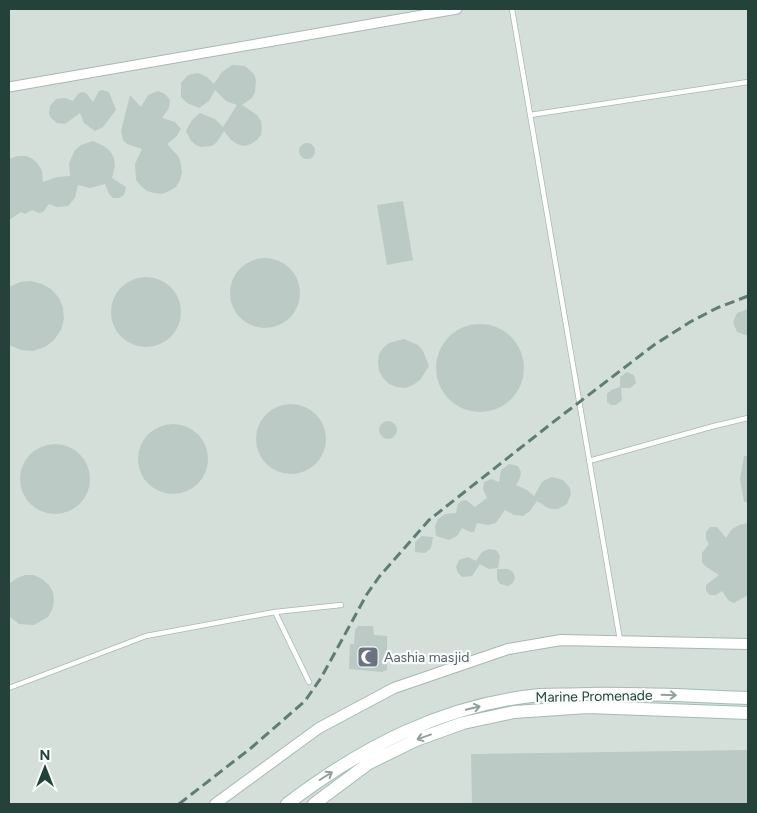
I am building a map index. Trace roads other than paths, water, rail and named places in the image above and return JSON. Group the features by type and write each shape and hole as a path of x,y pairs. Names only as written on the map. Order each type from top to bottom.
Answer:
{"main road":[{"name":"Marine Promenade","path":"287,804 314,784 372,747 441,716 498,702 540,695 609,694 748,698"},
{"name":"Marine Promenade","path":"314,804 369,763 416,740 464,723 514,712 588,706 748,713"}],"street":[{"path":"9,87 457,9"},
{"path":"215,804 319,728 394,688 508,649 561,640 748,644"}],"lane":[{"path":"512,9 620,640"},
{"path":"530,115 748,82"},
{"path":"589,461 748,418"},
{"path":"9,688 146,636 274,612 341,606"},
{"path":"274,612 309,682"}],"railway":[{"path":"179,804 251,748 305,701 321,678 367,594 379,577 429,520 654,345 690,322 717,308 748,296"}],"place":[{"name":"Aashia masjid","path":"368,657"}]}
